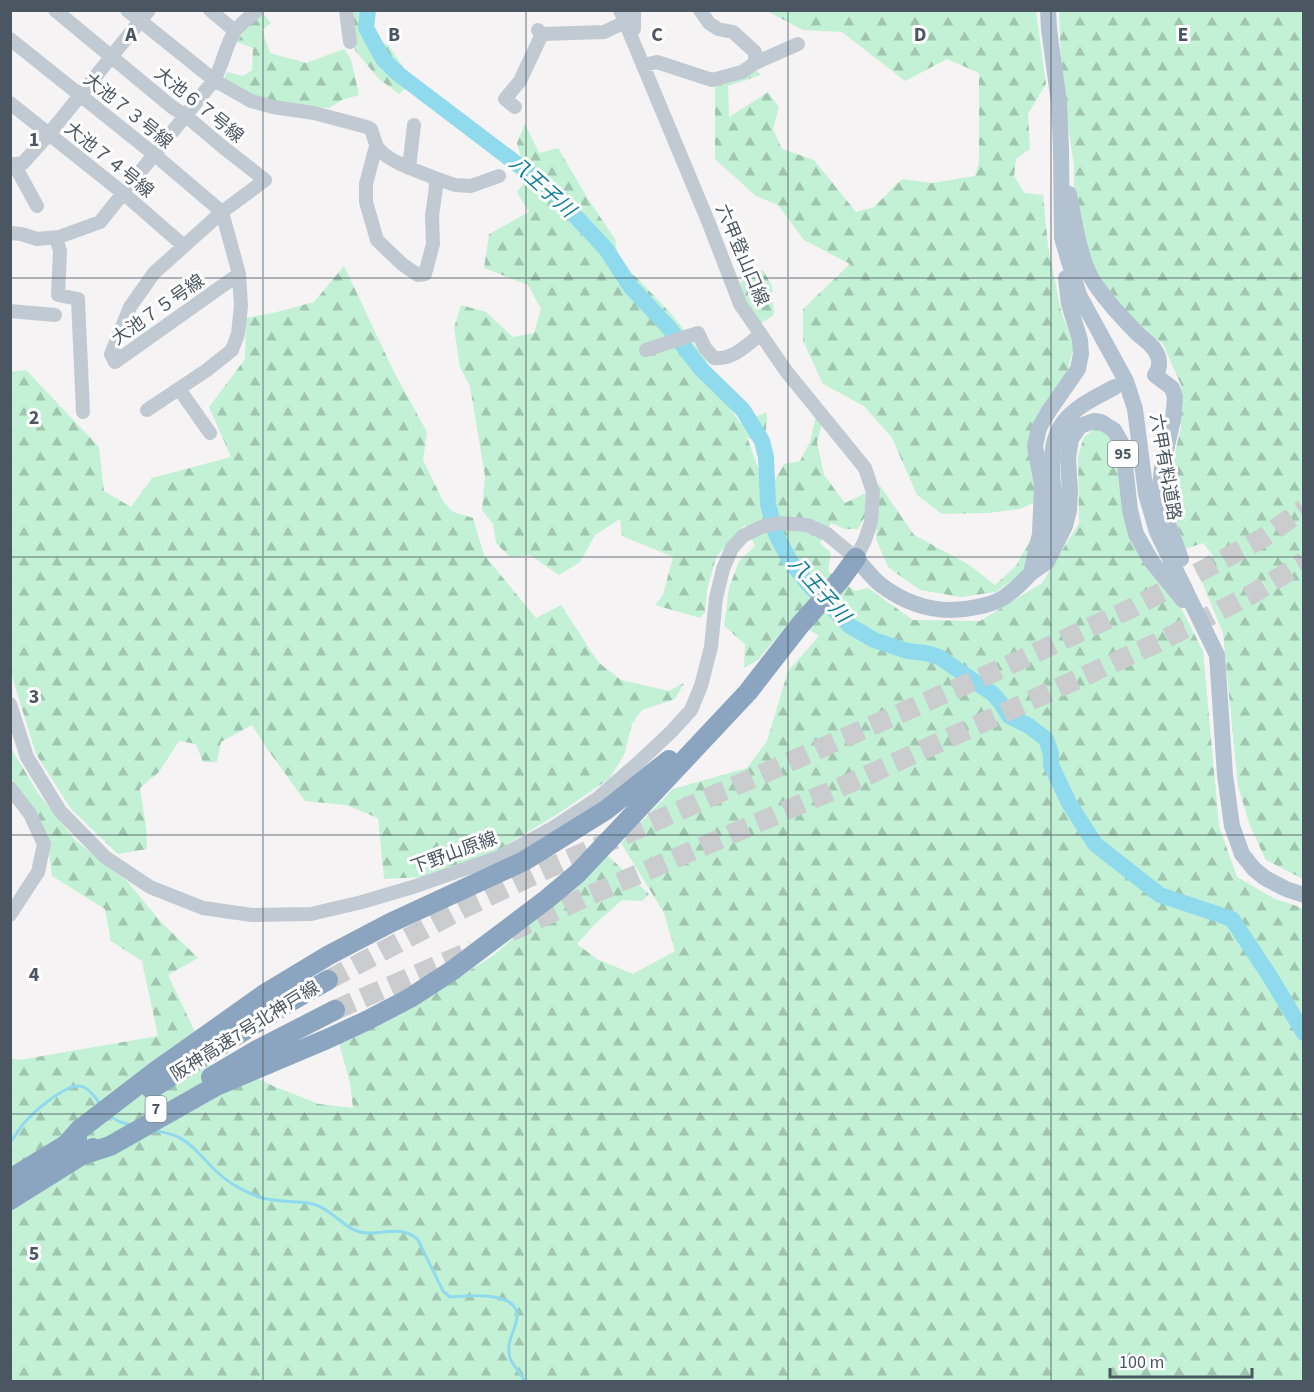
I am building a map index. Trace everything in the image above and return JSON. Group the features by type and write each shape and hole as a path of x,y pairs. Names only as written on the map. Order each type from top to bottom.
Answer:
{"highway":[{"path":"748,692 652,775 606,810 572,832 524,861 390,923 299,972 266,993 156,1071 79,1130 74,1150 110,1146 216,1086 327,1039 410,999 453,970 547,899 578,873 748,692 856,558"},
{"name":"阪神高速7号北神戸線","path":"10,1200 139,1097 327,980"},
{"name":"阪神高速7号北神戸線","path":"10,1179 74,1150 305,1024 335,1010"}],"main road":[{"name":"六甲有料道路","path":"1048,10 1059,103 1062,238 1079,295 1126,381 1135,409 1146,494 1156,532 1217,655 1225,775 1232,826 1242,854 1254,869 1265,878 1286,889 1304,895"},
{"name":"95","path":"1061,149 1078,238 1093,282 1136,333 1153,347 1159,356 1158,370 1155,375 1172,388 1175,397 1173,420 1162,467 1160,499 1190,583 1213,631 1217,655"},
{"name":"95","path":"1031,573 1040,534 1042,486 1035,447 1039,428 1048,411 1078,369 1081,354 1080,340 1069,304 1062,238"},
{"path":"1135,380 1155,375"},
{"name":"95","path":"856,558 879,585 911,602 933,610 963,610 993,604 1006,597 1043,560 1052,536 1056,507 1052,457 1054,439 1074,410 1115,387"},
{"name":"95","path":"1031,573 1047,562 1065,526 1069,510 1068,458 1071,439 1080,426 1094,421 1101,423 1114,430 1123,447 1130,510 1136,534 1152,562 1185,602 1217,655"}],"street":[{"name":"大池６７号線","path":"56,10 265,180"},
{"path":"127,10 214,80 250,101 314,113 371,129 376,146 366,184 366,202 377,240 402,264 418,275 425,274 433,244 432,216 435,178"},
{"path":"37,206 12,165 23,163 49,134 149,10"},
{"path":"210,10 235,31"},
{"path":"10,233 37,240 56,238 99,222 214,80 235,31 257,10"},
{"path":"346,10 350,42"},
{"path":"515,107 505,99 520,81 540,32 604,32 625,22 634,29 634,10"},
{"path":"700,10 709,23 718,29 733,32 755,52 755,63"},
{"name":"六甲登山口線","path":"625,22 740,304 786,371 865,468 873,492 871,522 866,540 856,558"},
{"name":"大池７３号線","path":"10,39 155,155 222,212"},
{"path":"643,65 657,62 712,80 742,72 755,63 798,44"},
{"name":"大池７４号線","path":"10,103 123,193 184,246"},
{"path":"409,168 414,125"},
{"path":"376,146 409,168 455,185 471,186 499,176"},
{"name":"大池７５号線","path":"238,274 115,362 111,354 130,307 154,273 222,212 265,180"},
{"path":"147,411 232,350 238,334 241,306 238,274 222,212"},
{"path":"56,238 60,251 58,295 78,299 83,412"},
{"path":"10,311 56,315"},
{"path":"646,350 698,333 705,348 714,358 723,359 739,352 761,334"},
{"path":"179,388 210,433"},
{"name":"下野山原線","path":"10,704 14,731 60,811 105,857 150,887 203,908 252,915 311,914 362,903 500,858 598,798 664,739 690,711 701,686 711,647 716,598 723,569 732,548 743,537 761,527 779,523 807,525 827,534 856,558"},
{"path":"10,788 30,814 44,844 38,872 10,915"}],"green space":[{"path":"354,11 371,11 369,26 375,38 389,46 411,79 407,87 399,94 378,78 355,50 352,24"},
{"path":"767,11 1036,11 1046,84 1028,114 1030,149 1016,159 1014,176 1024,193 1043,195 1048,246 1061,311 1074,347 1066,376 1038,416 1038,501 1020,509 987,513 942,514 917,495 892,438 864,406 823,384 803,341 803,309 850,264 804,240 778,205 756,196 715,159 715,81 757,71 761,75 728,86 729,117 768,92 779,107 773,129 782,149 814,160 856,212 874,207 902,179 932,183 975,176 979,162 979,73 947,59 905,81 842,32 803,30"},
{"path":"1059,11 1303,11 1303,879 1266,860 1250,826 1238,786 1223,633 1200,577 1213,556 1203,543 1185,549 1166,489 1181,428 1181,385 1163,344 1120,308 1094,277 1074,208 1074,166 1062,86"},
{"path":"263,13 271,23 262,30 270,53 306,63 344,49 351,60 359,95 342,100 329,108 283,103 255,97 224,79 227,72 243,76 252,70 253,48 237,42 245,30"},
{"path":"525,124 539,153 558,148 615,239 619,263 639,280 674,317 706,360 725,400 740,423 767,412 766,431 756,441 747,437 758,468 773,484 784,464 800,461 810,442 816,416 823,421 817,442 824,475 845,503 868,492 867,513 858,529 845,529 831,523 820,543 831,553 828,571 855,591 868,588 913,620 980,621 1042,583 1079,523 1078,456 1084,437 1096,428 1111,437 1119,461 1130,538 1180,606 1203,651 1219,826 1237,877 1275,899 1303,908 1303,1381 11,1381 10,1058 19,1060 158,1036 142,961 111,941 105,909 52,876 48,843 11,778 11,748 38,793 75,840 127,881 159,920 198,958 168,975 223,1091 257,1078 319,1104 353,1108 350,1083 339,1043 399,1015 494,955 607,855 649,894 642,901 622,900 577,944 597,959 633,974 675,951 664,913 621,843 673,789 747,768 767,741 788,671 819,636 792,619 758,660 744,668 745,644 724,626 729,588 739,561 755,546 745,525 716,557 707,590 705,612 700,618 655,605 663,595 673,557 622,536 620,519 595,535 580,562 559,575 530,555 510,557 496,543 493,524 482,510 485,476 470,386 460,367 454,328 461,305 486,312 513,337 534,333 541,309 528,285 484,268 489,234 529,212 517,192 527,180 517,143"},
{"path":"344,266 394,372 427,432 423,460 443,501 453,512 473,518 484,555 536,618 561,605 598,662 621,680 669,691 684,683 675,699 642,710 632,724 624,755 609,779 495,852 425,877 384,879 378,818 346,805 305,801 252,725 221,742 217,762 203,762 196,744 179,741 159,772 140,788 147,849 118,854 71,809 36,754 10,666 10,372 26,370 99,447 104,491 131,507 152,478 231,457 209,407 245,359 246,318 314,302"},
{"path":"763,270 772,286 774,315 761,323 747,308 737,286 750,273"},
{"path":"879,484 914,535 968,564 995,585 1016,566 1034,533 1025,571 996,592 961,597 920,590 888,567 876,539"}],"waterway":[{"name":"八王子川","path":"368,10 366,28 383,59 397,73 550,189 606,249 630,286 670,329 701,369 743,410 762,441 766,457 768,504 776,534 790,561 809,585 850,626 874,640 907,651 939,657 993,694 1009,716 1029,726 1046,739 1051,754 1051,765 1069,803 1095,844 1160,895 1232,919 1304,1033"},
{"path":"10,1142 35,1112 65,1090 79,1086 85,1088 100,1104"},
{"path":"109,1116 131,1125"},
{"path":"152,1130 172,1134 183,1140 226,1179 253,1195 272,1200 313,1204 327,1210 351,1228 365,1233 399,1231 412,1235 418,1240 443,1291 450,1297 491,1297 510,1303 516,1309 517,1318 509,1343 509,1353 511,1361 525,1382"}],"tunnel":[{"path":"328,980 464,908 542,871 996,671 1134,607 1261,539 1304,509"},
{"path":"510,932 859,779 1161,641 1254,593 1304,562"},
{"path":"335,1010 473,950"}]}
